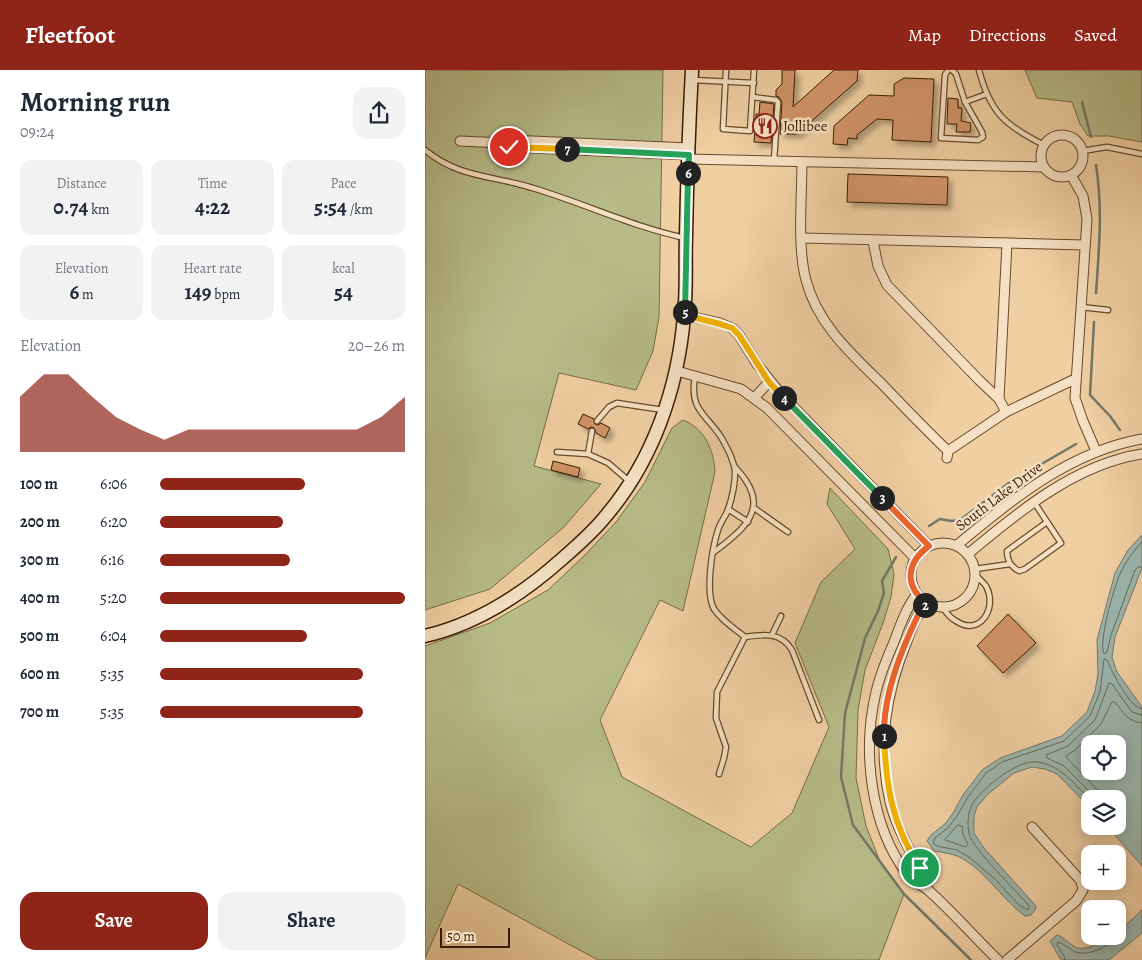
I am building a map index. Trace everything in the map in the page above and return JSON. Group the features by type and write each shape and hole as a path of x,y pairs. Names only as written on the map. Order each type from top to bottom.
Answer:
{"main road":[{"path":"425,636 439,633 468,621 501,604 543,576 575,548 605,517 630,482 656,434 677,370 685,315 685,238 692,75"}],"street":[{"path":"1057,136 1073,138 1079,144 1082,151 1081,165 1071,175 1063,177 1049,173 1041,160 1041,152 1044,145 1050,139 1057,136"},
{"path":"460,141 503,143 509,147 689,154 774,162 1044,167"},
{"path":"802,162 803,261 811,296 827,325 844,346 947,454 1006,412 1075,379"},
{"path":"1071,175 1083,196 1087,218 1075,398 1096,451"},
{"path":"802,238 1085,245"},
{"path":"873,241 878,266 887,285 999,399 1006,412"},
{"path":"999,399 1007,243"},
{"path":"685,315 732,328 739,335 769,382 929,546"},
{"path":"677,370 741,389 755,397 915,558"},
{"path":"755,397 769,382"},
{"name":"South Lake Drive","path":"957,545 1030,486 1096,451 1124,442 1142,439"},
{"name":"South Lake Drive","path":"968,554 1019,512 1068,482 1105,464 1125,457 1142,454"},
{"path":"948,542 957,545 968,554 975,572 971,592 958,604 942,608 927,603 917,594 913,587 911,567 915,558 929,546 938,543 948,542"},
{"path":"917,594 899,628 880,679 873,711 870,750 877,806 884,832 908,876 928,890 997,960"},
{"path":"927,603 919,614 897,665 889,695 884,730 885,766 890,802 906,846 920,868 928,890"},
{"path":"1007,960 1076,901 1083,890 1081,881 1032,827"}],"lane":[{"path":"726,70 723,130 750,131 755,70"},
{"path":"948,70 945,75 941,138 979,140 983,137 982,132 965,102 953,70"},
{"path":"979,70 992,105 1013,129 1044,145"},
{"path":"692,75 725,81 753,83"},
{"path":"965,102 987,94"},
{"path":"753,97 776,100 778,102 774,162"},
{"path":"1082,151 1107,147 1142,154"},
{"path":"425,150 449,167 463,172 533,188 657,231 685,238"},
{"path":"1080,307 1108,310"},
{"path":"695,375 694,391 699,410 721,436 735,465 747,481 753,494 754,508 747,522 736,535 714,552"},
{"path":"597,420 609,407 617,403 664,411"},
{"path":"589,454 592,431"},
{"path":"557,452 589,454 608,463 630,482"},
{"path":"735,465 733,490 728,509 718,528 709,588 710,599 723,620 745,637 772,635 787,643 792,650 819,720"},
{"path":"1034,502 1061,543 1025,569 1019,571 1007,559 1007,551 1047,522"},
{"path":"754,508 788,532"},
{"path":"728,509 747,522"},
{"path":"942,608 956,622 963,625 972,626 983,620 989,610 989,596 987,588 975,572 1010,564"},
{"path":"772,635 781,616"},
{"path":"719,774 725,758 726,747 717,718 717,692 745,637"}],"green space":[{"path":"425,70 663,70 659,317 653,351 636,390 559,373 534,466 601,484 564,527 490,589 425,610"},
{"path":"1025,70 1142,70 1142,142 1109,136 1088,136 1080,124 1072,102 1037,98"},
{"path":"683,420 703,434 713,456 715,472 683,611 660,600 600,720 622,777 751,847 792,813 829,727 795,643 821,582 855,549 827,504 830,488 888,549 894,574 891,597 865,670 858,710 856,778 866,826 881,864 904,894 879,960 598,960 458,884 425,958 425,646 490,623 548,590 616,522 645,482 672,428"}],"water":[{"path":"1142,535 1142,568 1115,637 1112,657 1117,672 1142,707 1142,866 1126,848 1126,845 1124,845 1115,835 1126,835 1126,790 1081,790 1081,799 1057,774 1045,769 1032,767 1014,773 987,795 977,807 974,816 974,833 984,848 1036,906 1031,915 1025,916 973,865 954,855 934,851 927,841 931,835 945,824 963,795 982,770 1000,758 1062,736 1087,712 1095,691 1098,674 1097,640 1115,573 1128,550"},
{"path":"1142,910 1142,933 1109,960 1061,960 1050,941 1057,935 1078,948 1096,945 1126,945 1126,925"}],"building":[{"path":"782,70 795,70 793,107 834,70 858,70 857,81 797,134 780,134 782,102 776,96 776,90 782,84"},
{"path":"904,78 934,79 931,142 892,140 893,120 877,119 857,135 857,139 848,138 847,145 833,144 834,126 869,95 894,96 894,84"},
{"path":"948,98 958,99 958,108 962,108 961,121 971,123 970,132 956,132 957,124 947,124"},
{"name":"Jollibee","path":"760,102 774,104 771,143 754,142 756,114 759,114"},
{"path":"848,174 948,177 947,205 847,202"},
{"path":"583,414 594,419 595,424 601,423 610,428 605,438 596,433 594,428 588,429 578,424"},
{"path":"553,461 580,468 578,477 551,470"},
{"path":"1008,614 1036,643 1003,673 977,646"}],"waterway":[{"path":"1082,102 1091,137"},
{"path":"1096,165 1100,213 1096,293"},
{"path":"1094,322 1090,395 1110,416 1120,430"},
{"path":"929,526 940,519 960,520 1009,483 1076,444"},
{"path":"896,557 882,581 884,593 865,638 845,713 841,777 853,825 904,894 971,960"}],"place":[{"name":"Jollibee","path":"765,126"}],"route":[{"path":"509,147 689,155 685,238 685,315 732,328 739,335 769,382 929,546 915,558 911,567 913,587 922,600 927,603 909,634 897,665 889,695 884,730 885,766 890,802 906,846 920,868"}]}
